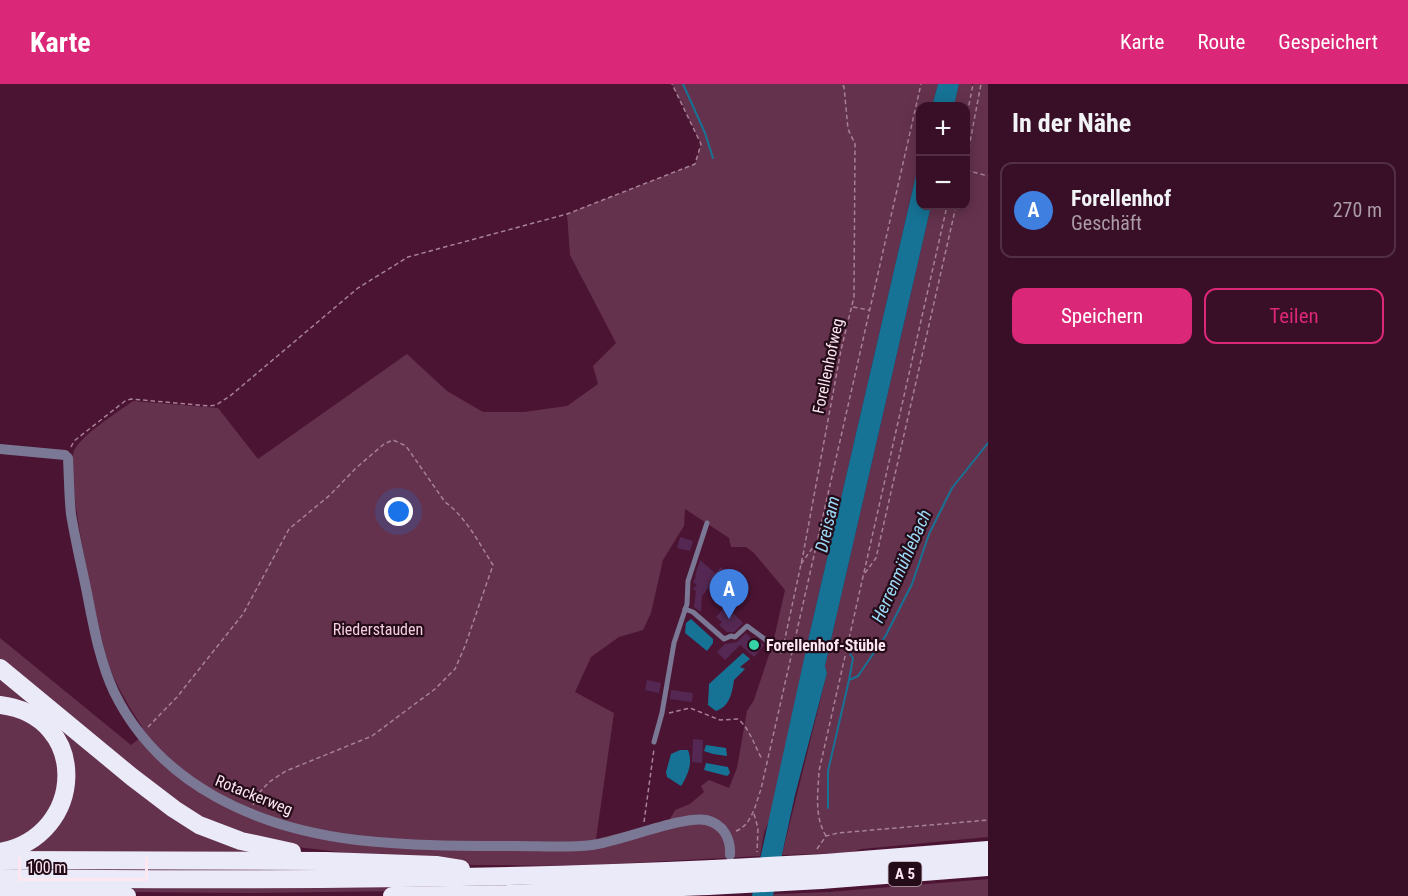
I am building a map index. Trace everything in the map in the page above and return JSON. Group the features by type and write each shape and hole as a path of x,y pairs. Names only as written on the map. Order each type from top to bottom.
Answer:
{"highway":[{"path":"0,668 132,777 199,825 241,841 326,861"},
{"path":"0,705 27,711 43,722 57,737 65,756 68,774 63,801 51,822 31,839 8,851 0,852"},
{"name":"A 5","path":"392,896 710,877 988,850"},
{"path":"0,860 326,861 436,865 503,889"},
{"name":"A 5","path":"820,865 988,867"},
{"name":"A 5","path":"0,878 338,880 503,889"},
{"path":"0,895 128,896"}],"street":[{"path":"0,449 65,454"},
{"name":"Rotackerweg","path":"65,454 68,458 71,513 97,642 114,692 156,752 192,784 227,804 280,824 354,840 394,843 591,845 697,819 715,824 727,835"},
{"path":"727,835 730,855"}],"lane":[{"path":"654,742 662,713 674,643 685,609 688,581 707,523"},
{"path":"685,609 693,612 724,639 735,637 747,626 781,651"}],"path":[{"path":"65,454 74,441 125,401 131,399 216,405 230,396 358,288 408,257 567,214 695,164 701,144 672,84"},
{"name":"Forellenhofweg","path":"781,651 852,307 855,144 848,129 842,84"},
{"path":"727,835 742,829 753,813 761,789 921,84"},
{"path":"970,102 974,84"},
{"path":"967,156 981,84"},
{"path":"970,171 988,176"},
{"path":"820,865 826,836 821,828 818,809 819,771 946,210"},
{"path":"864,574 876,558 955,210"},
{"path":"852,307 870,310"},
{"path":"142,735 177,697 243,614 289,529 330,495 384,444 393,440 406,446 445,502 467,524 493,565 465,646 455,669 407,712 372,736 286,771 269,782 259,793 249,813"},
{"path":"800,565 816,542"},
{"path":"662,713 673,713 690,708 720,720 738,719 747,727 762,759"},
{"path":"642,833 654,742"},
{"path":"753,813 758,828 757,852"},
{"path":"826,836 838,833 988,820"}],"green space":[{"name":"Riederstauden","path":"672,84 938,84 933,102 916,102 916,175 760,856 575,866 475,865 415,861 272,844 240,835 178,805 0,664 0,638 131,745 140,738 142,727 121,693 111,671 92,595 78,523 72,466 74,451 84,438 133,401 218,408 258,459 407,354 447,391 483,412 524,412 567,406 598,384 593,366 616,343 570,255 567,214 695,164 701,144","holes":["685,509 729,538 731,547 746,547 754,553 785,590 773,643 754,700 747,711 737,768 729,788 709,780 701,786 704,792 690,804 675,810 669,821 596,839 614,713 575,692 591,657 619,637 643,630 651,613 663,560 684,526"]},
{"path":"959,84 972,84 969,102 955,102"},
{"path":"973,84 988,84 988,837 862,849 847,853 782,855 827,673 825,666 930,210 970,210 970,102"},
{"path":"0,675 132,782 265,852 19,852 42,836 70,757 0,698"},
{"path":"0,710 34,720 60,758 56,803 29,833 0,846"},
{"path":"988,879 988,896 773,896 774,894 829,892"},
{"path":"0,885 467,886 468,890 253,893 0,891"}],"water":[{"path":"938,84 959,84 955,102 933,102"},
{"name":"Dreisam","path":"916,175 916,210 930,210 825,666 827,673 795,795 773,896 752,896 809,636"},
{"path":"691,619 713,639 707,651 685,633 686,623"},
{"path":"743,653 750,659 740,667 745,669 734,680 727,702 716,711 708,705 709,684"},
{"path":"706,745 726,748 727,756 704,751"},
{"path":"680,750 688,750 690,760 688,773 681,786 667,777 666,772 671,754"},
{"path":"706,763 728,767 730,773 727,776 704,770"}],"building":[{"path":"680,537 693,541 690,551 677,548"},
{"path":"700,560 715,573 721,567 732,578 722,590 713,582 702,596 701,612 694,607 696,591 693,589 697,585 693,582"},
{"path":"726,606 743,623 734,632 727,632 719,625 722,622 716,617"},
{"path":"746,633 764,645 754,657 740,645 725,660 717,652 725,644 737,642"},
{"path":"647,680 661,683 659,693 645,690"},
{"path":"671,690 693,693 692,702 670,699"},
{"path":"693,739 703,740 702,763 692,762"}],"waterway":[{"path":"683,84 705,133 713,158"},
{"name":"Herrenmühlebach","path":"828,808 828,771 849,680 858,676 886,635 912,584 929,534 952,488 988,443"},
{"path":"849,680 853,658 850,654"}],"place":[{"name":"Forellenhof","path":"729,619"},
{"name":"Forellenhof-Stüble","path":"754,645"}]}
